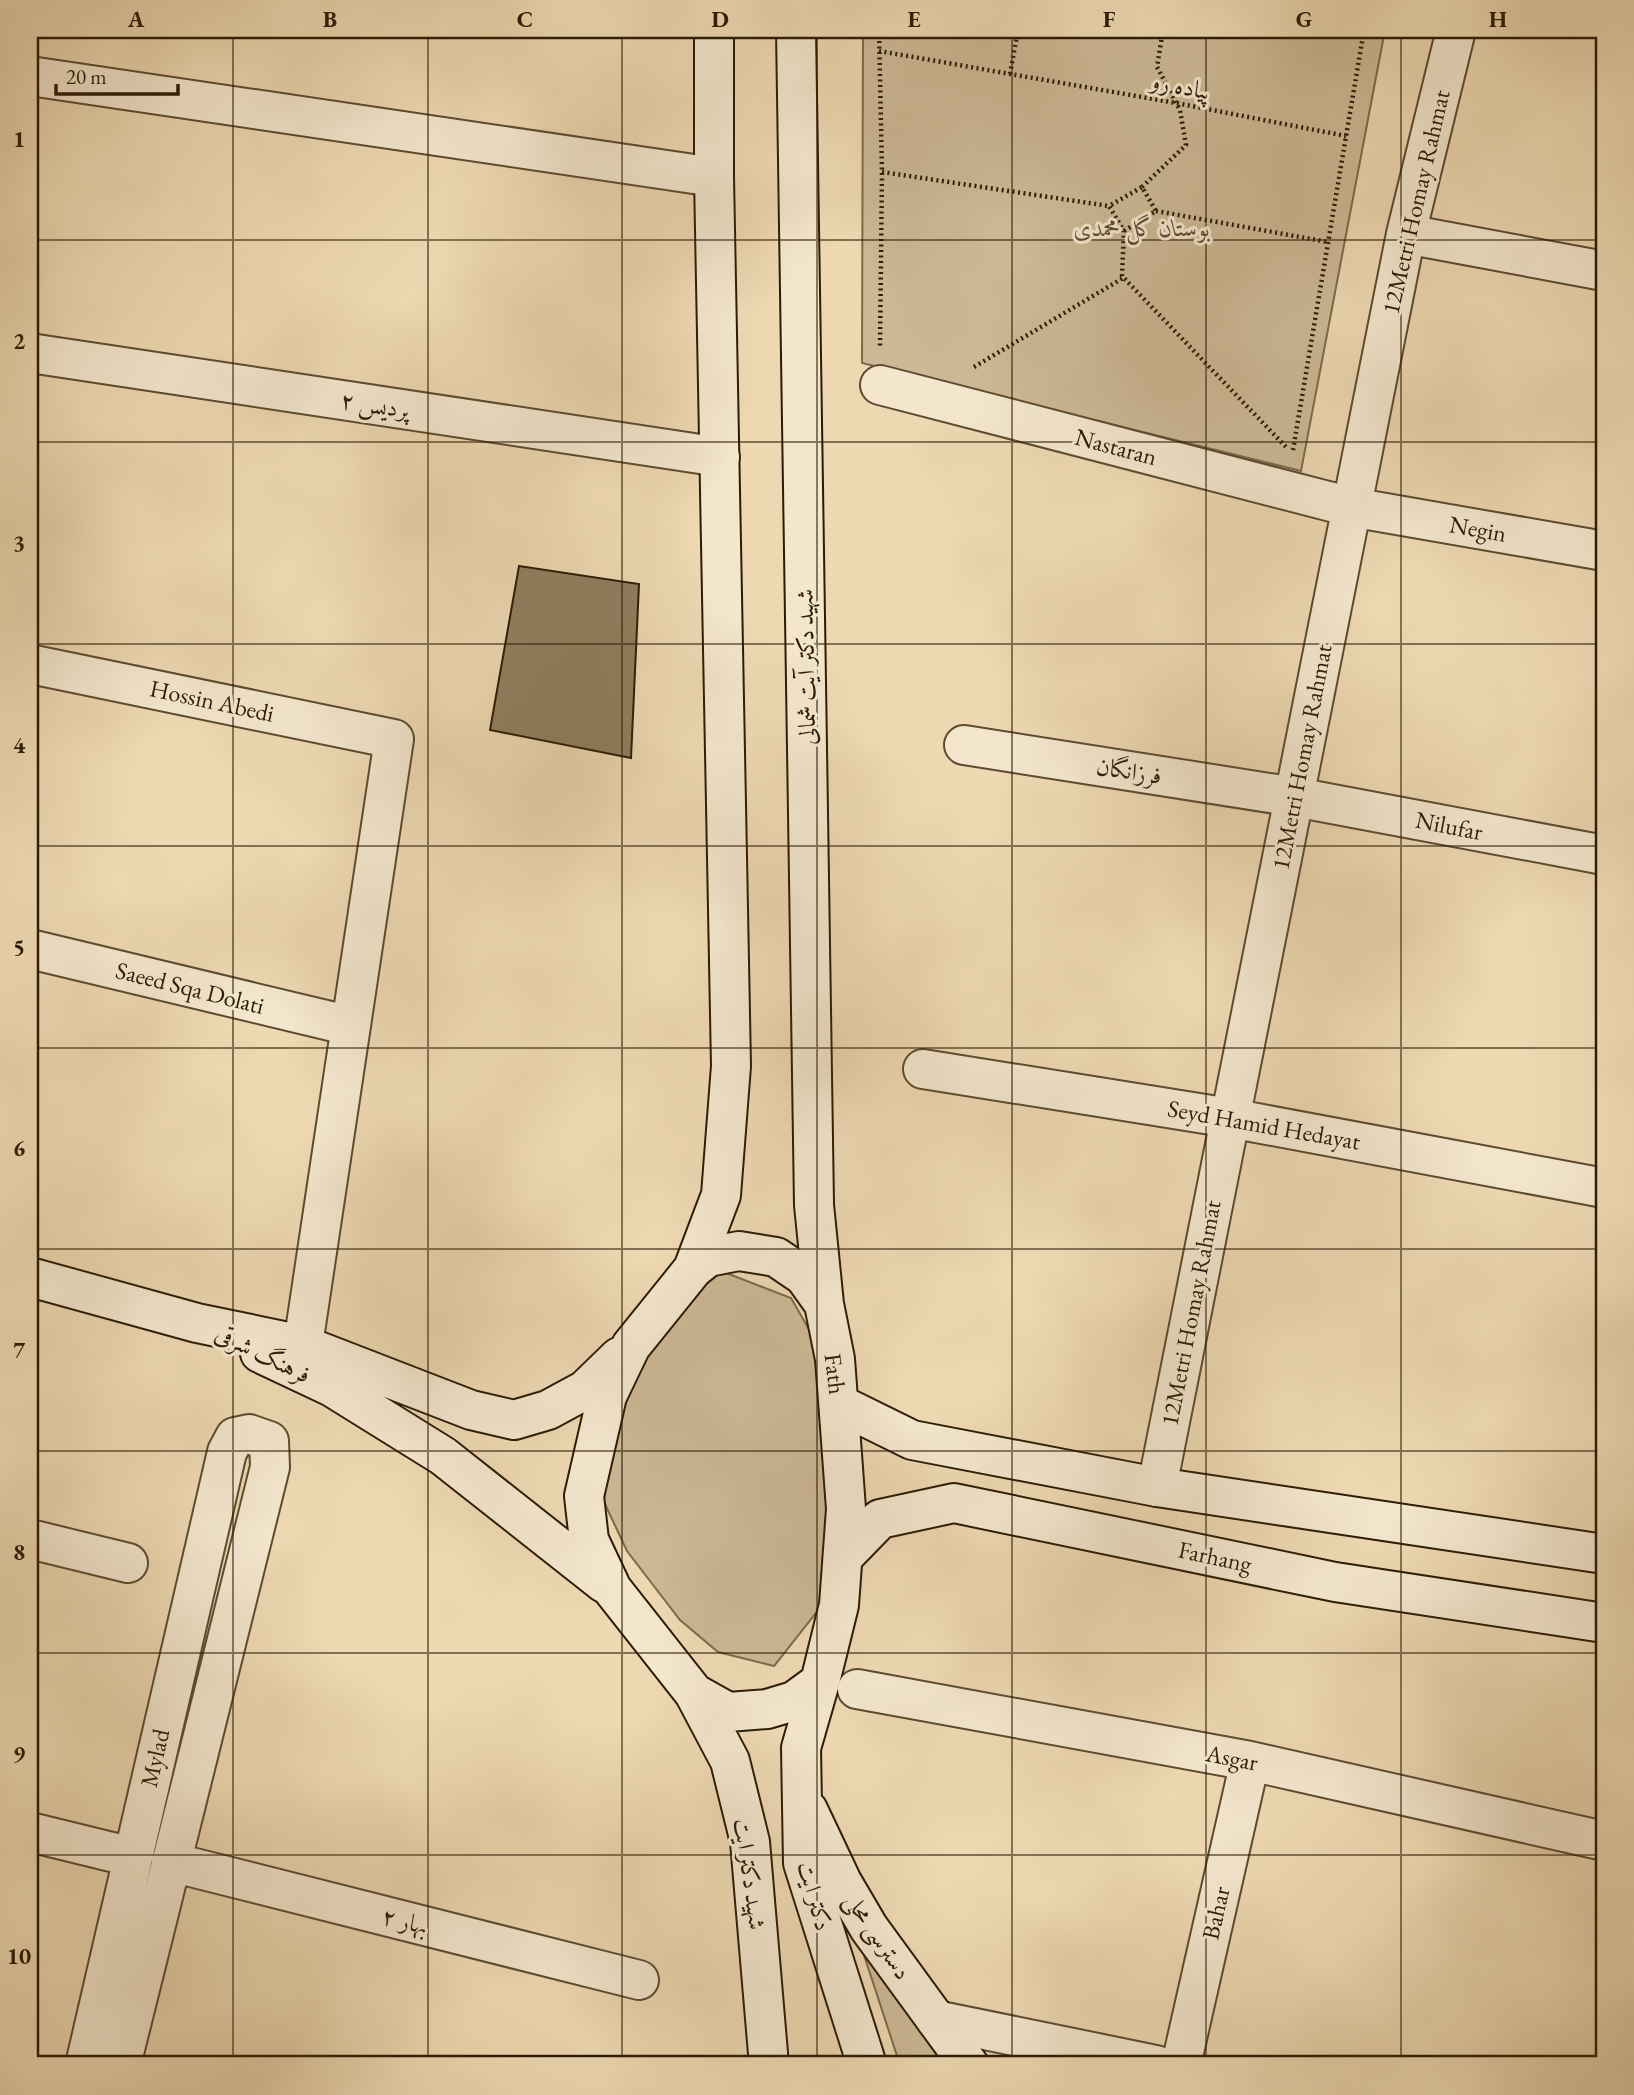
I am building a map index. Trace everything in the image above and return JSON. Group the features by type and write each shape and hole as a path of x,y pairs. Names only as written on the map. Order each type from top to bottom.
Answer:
{"street":[{"name":"شهید دکتر آیت شمالی","path":"796,30 814,1205 824,1304"},
{"path":"799,179 821,30"},
{"name":"12Metri Homay Rahmat","path":"1157,1487 1406,234 1457,30"},
{"path":"693,1269 721,1195 731,1066 712,36"},
{"path":"30,76 714,177"},
{"path":"1406,234 1604,271"},
{"name":"پردیس ۲","path":"30,353 720,457"},
{"name":"Nastaran","path":"880,386 1352,507"},
{"name":"Negin","path":"1352,507 1604,551"},
{"name":"Hossin Abedi","path":"30,664 394,739 351,1027"},
{"name":"فرزانگان","path":"964,744 1295,797"},
{"name":"Nilufar","path":"1295,797 1604,855"},
{"name":"Saeed Sqa Dolati","path":"30,949 351,1027"},
{"path":"303,1345 351,1027"},
{"name":"Seyd Hamid Hedayat","path":"923,1069 1230,1118 1604,1188"},
{"name":"Fath","path":"739,1251 776,1257 804,1276 824,1304 835,1359 846,1509 839,1605 820,1682 794,1701 766,1709 728,1712 694,1693 612,1589 589,1540 584,1496 595,1439 607,1396 631,1346 693,1269 708,1257 739,1251"},
{"path":"30,1278 197,1323"},
{"name":"فرهنگ شرقی","path":"197,1323 303,1345 471,1410 514,1420 548,1410 585,1390 631,1346"},
{"name":"فرهنگ شرقی","path":"197,1323 332,1387 443,1456 612,1589"},
{"path":"839,1404 912,1440 1157,1487 1604,1554"},
{"name":"Mylad","path":"85,2065 227,1452 235,1437 260,1436 269,1441 270,1467 121,2065"},
{"name":"Farhang","path":"843,1557 880,1519 954,1503 1335,1582 1604,1623"},
{"path":"30,1539 128,1563"},
{"name":"دکتر ایت","path":"820,1682 801,1748 803,1863 867,2065"},
{"name":"Asgar","path":"857,1689 1250,1761 1604,1841"},
{"name":"شهید دکتر ایت","path":"694,1693 730,1761 750,1842 769,2065"},
{"name":"Bahar","path":"1181,2065 1250,1761"},
{"name":"دسترسی محلی","path":"802,1797 842,1882 869,1928 969,2065"},
{"path":"30,1832 132,1857"},
{"name":"بهار ۲","path":"171,1862 639,1980"},
{"path":"936,2021 1156,2065"}],"path":[{"path":"879,30 882,172 880,386"},
{"path":"1010,74 1018,30"},
{"path":"882,172 1109,206 1142,187 1186,145 1175,103 1157,67 1163,30"},
{"path":"1109,206 1124,231 1122,276 1293,454 1364,30"},
{"name":"پیاده رو","path":"879,51 1346,136"},
{"path":"1142,187 1156,211"},
{"path":"1124,231 1156,211 1328,242"},
{"path":"967,371 1123,278"}],"green space":[{"name":"بوستان گل محمدی","path":"863,30 1385,30 1301,471 862,363"},
{"path":"721,1271 791,1298 818,1345 830,1474 819,1609 774,1666 718,1652 680,1620 627,1551 604,1502 606,1446 640,1364 695,1294"},
{"path":"861,1946 952,2065 900,2065"}],"building":[{"path":"519,566 639,584 631,758 490,730"}]}
